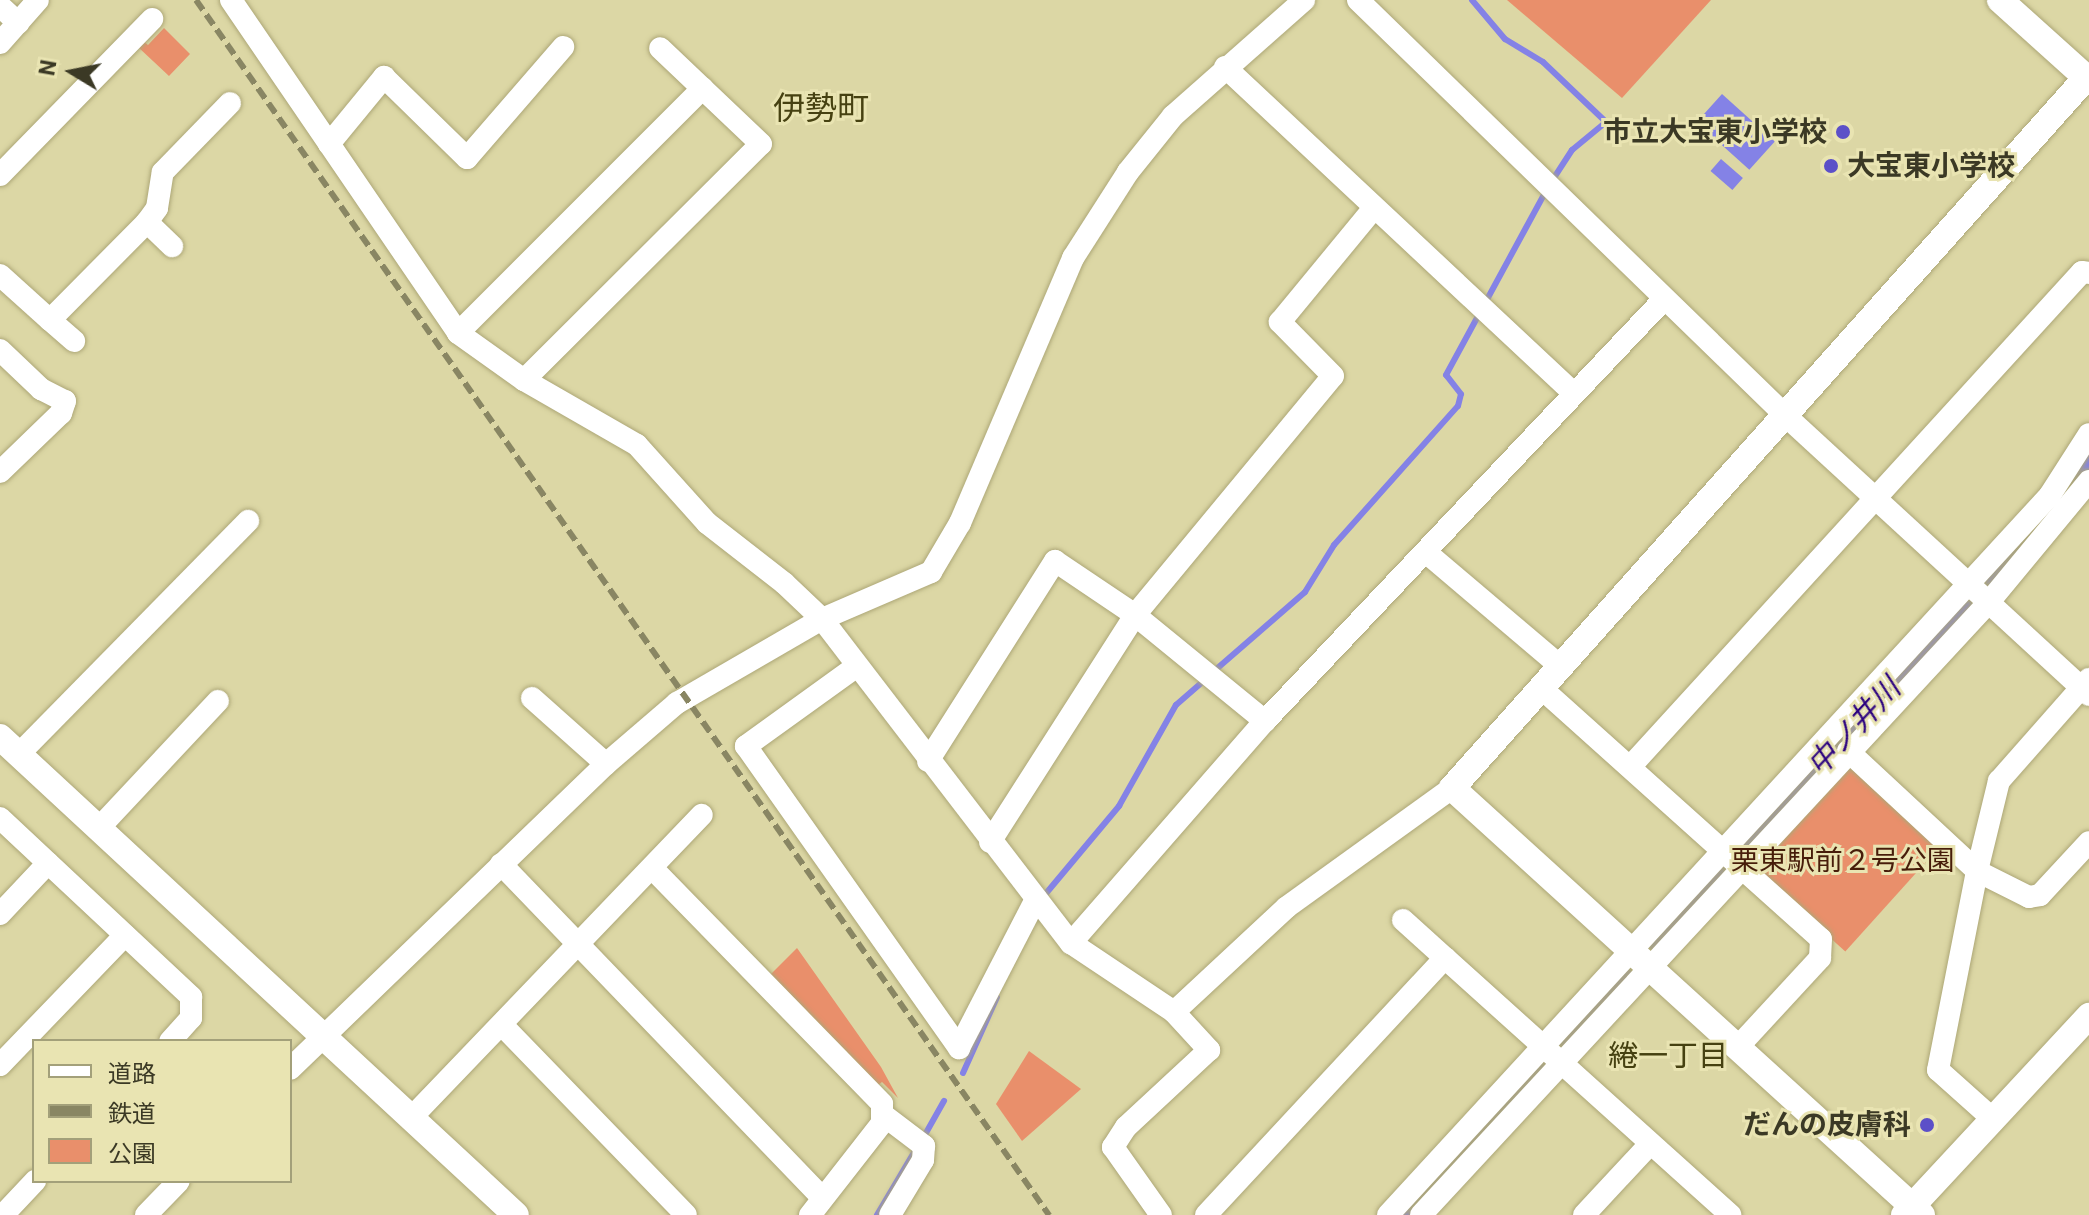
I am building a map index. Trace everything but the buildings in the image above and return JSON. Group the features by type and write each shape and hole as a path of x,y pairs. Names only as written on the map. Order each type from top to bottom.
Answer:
{"street":[{"path":"0,43 38,0"},
{"path":"231,0 458,333 524,380 637,445 707,523 784,583 822,619 990,842 1071,943 1174,1012 1209,1050 1126,1127 1113,1147 1161,1215"},
{"path":"292,1067 606,764 686,696 822,619 931,572 960,523 1073,258 1128,172 1173,116 1304,0"},
{"path":"1358,0 1786,416 1968,584 2086,687 1999,781 1977,871 1938,1070 1994,1120"},
{"path":"1174,1012 1287,907 1452,788 2088,79 2000,0"},
{"path":"0,6 18,23"},
{"path":"0,175 152,19"},
{"path":"329,144 384,77 467,158 563,47"},
{"path":"524,380 761,144 660,48"},
{"path":"1225,67 1373,209 1572,392"},
{"path":"458,333 703,88"},
{"path":"50,320 147,222 157,208 163,172 230,103"},
{"path":"990,842 1135,615 1333,376 1280,322 1373,209"},
{"path":"147,222 172,246"},
{"path":"1630,767 2082,272 2089,273"},
{"path":"0,275 74,341"},
{"path":"1071,943 1265,721 1428,554 1572,392 1664,299"},
{"path":"0,350 41,389 65,401 61,413 0,472"},
{"path":"1421,1215 1561,1062 1723,850 2050,495 2089,434"},
{"path":"1388,1215 1543,1046 1740,866 1989,602 2089,481"},
{"path":"248,521 10,746 516,1215"},
{"path":"1428,554 1560,666"},
{"path":"928,761 1055,561 1135,615 1265,721"},
{"path":"857,666 746,746 959,1048 1036,899"},
{"path":"1540,687 1821,939 1820,958 1738,1047"},
{"path":"532,698 606,764"},
{"path":"99,828 218,701"},
{"path":"1848,751 1977,871 2029,897 2040,895 2089,842"},
{"path":"1452,788 1738,1047 1913,1212 2089,1016"},
{"path":"411,1118 579,947 702,815"},
{"path":"0,818 191,997 191,1018 172,1039"},
{"path":"0,914 48,863"},
{"path":"501,864 815,1206 882,1123 882,1104 653,869"},
{"path":"1403,920 1730,1215"},
{"path":"0,1065 125,935"},
{"path":"1206,1215 1445,958"},
{"path":"502,1025 686,1215"},
{"path":"882,1114 921,1143 923,1160 890,1215"},
{"path":"1584,1215 1649,1145"},
{"path":"3,1215 33,1183"},
{"path":"146,1215 177,1183"}],"green space":[{"path":"1507,0 1711,0 1622,98"},
{"path":"164,28 190,54 169,76 138,47 143,41 148,45"},
{"name":"栗東駅前２号公園","path":"1849,765 1940,847 1845,951 1755,870"},
{"path":"797,948 881,1067 898,1098 882,1082 877,1086 769,976"},
{"path":"1029,1051 1081,1089 1022,1141 996,1104"}],"shaded area":[{"path":"1722,94 1775,142 1749,170 1697,122"},
{"path":"1721,159 1743,178 1732,190 1711,171"}],"waterway":[{"path":"1472,0 1505,39 1543,62 1606,122 1572,150 1551,182"},
{"path":"1213,672 1305,592 1334,545 1458,406 1461,394 1446,375 1546,191"},
{"name":"中ノ井川","path":"1988,580 2058,504 2089,456"},
{"name":"中ノ井川","path":"1744,847 1965,606"},
{"path":"1043,897 1119,806 1176,705 1205,680"},
{"name":"中ノ井川","path":"1662,936 1720,872"},
{"name":"中ノ井川","path":"1564,1042 1618,982"},
{"path":"963,1073 997,997"},
{"name":"中ノ井川","path":"1405,1215 1540,1068"},
{"path":"922,1140 944,1101"},
{"path":"877,1215 916,1149"}],"railway":[{"path":"196,0 1049,1215"}],"place":[{"name":"市立大宝東小学校","path":"1843,132"},
{"name":"大宝東小学校","path":"1831,166"},
{"name":"だんの皮膚科","path":"1927,1125"}],"district":[{"name":"伊勢町","path":"821,108"},
{"name":"綣一丁目","path":"1668,1056"}]}
